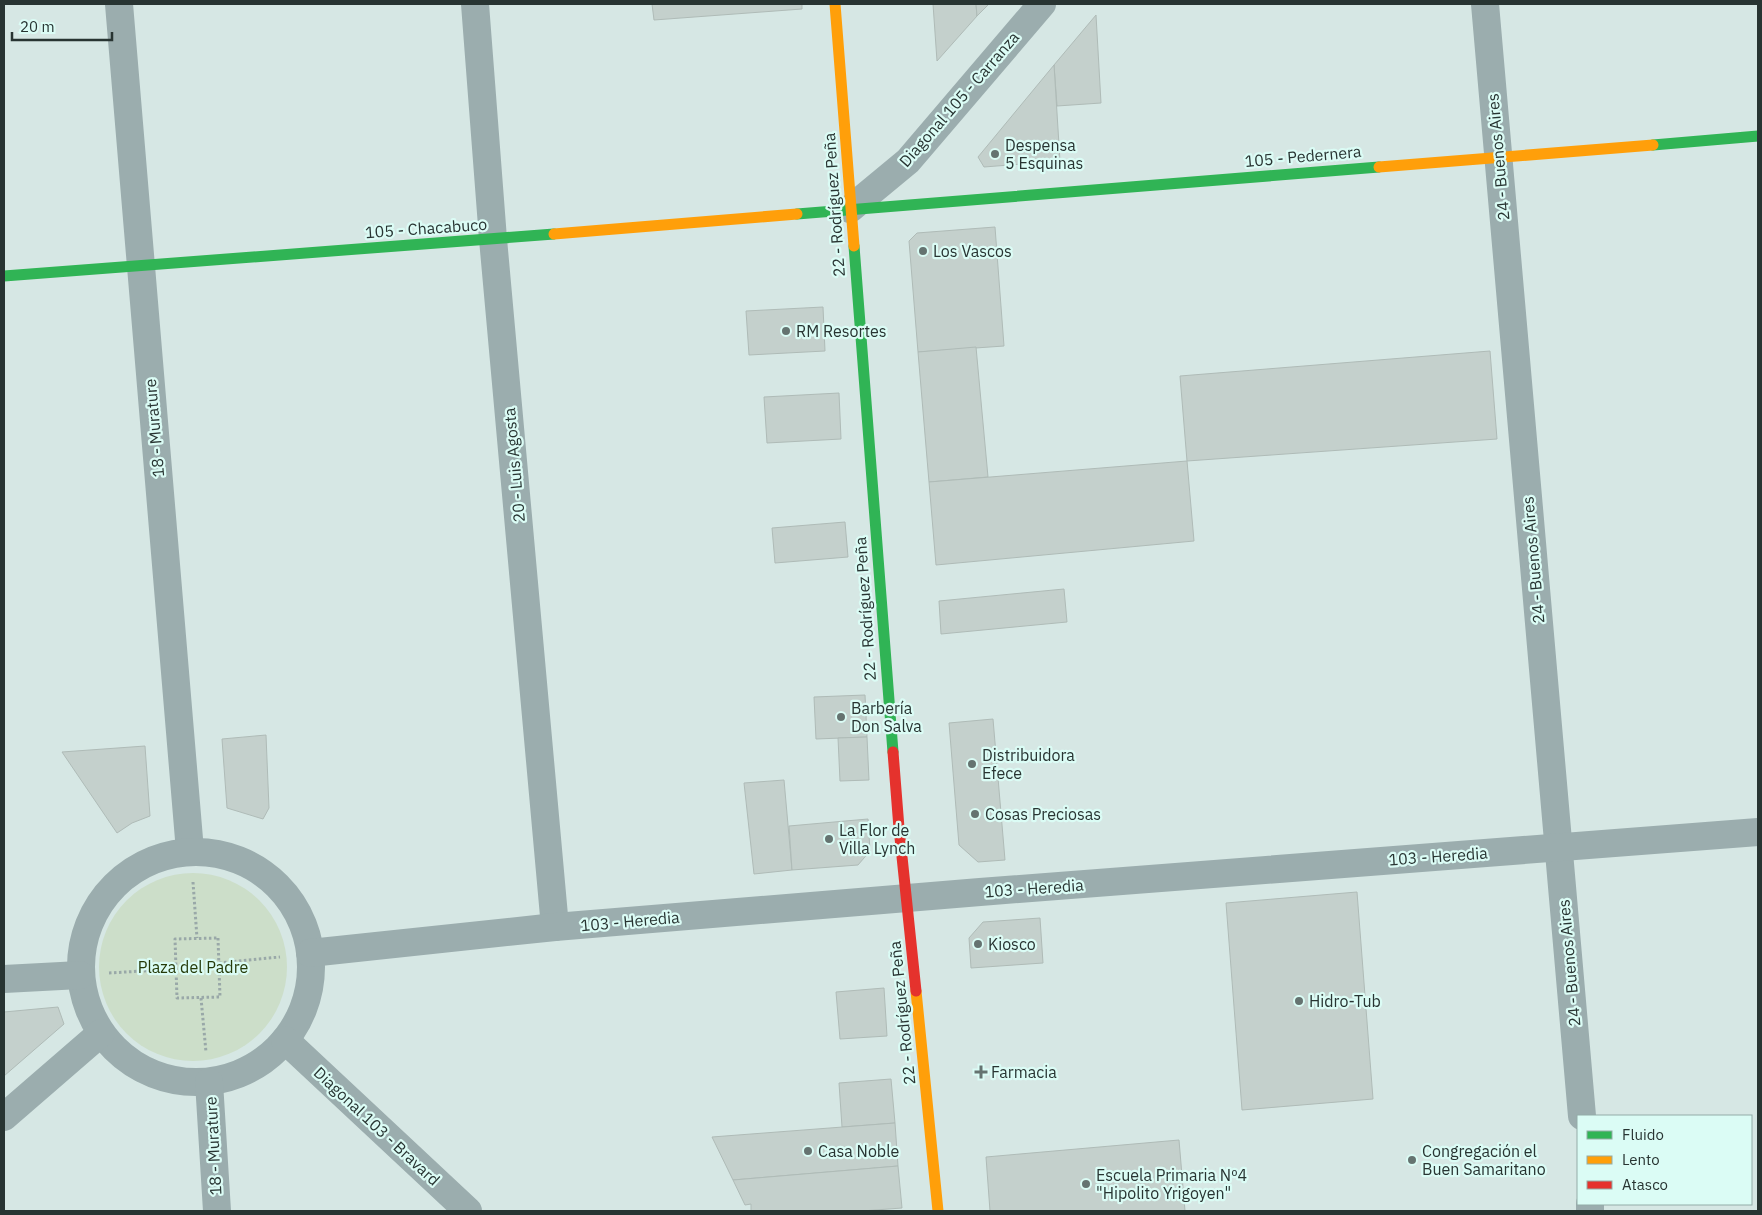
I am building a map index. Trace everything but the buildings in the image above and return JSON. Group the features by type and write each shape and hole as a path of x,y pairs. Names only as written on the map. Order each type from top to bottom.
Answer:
{"street":[{"name":"18 - Murature","path":"120,4 140,265 190,851"},
{"name":"20 - Luis Agosta","path":"475,4 493,239 555,927"},
{"name":"22 - Rodríguez Peña","path":"835,4 898,828 915,968 938,1211"},
{"name":"Diagonal 105 - Carranza","path":"850,209 908,161 1042,4"},
{"name":"24 - Buenos Aires","path":"1485,4 1582,1115"},
{"name":"105 - Pedernera","path":"850,209 1758,136"},
{"name":"105 - Chacabuco","path":"4,276 493,239 850,209"},
{"name":"103 - Heredia","path":"310,953 555,927 1758,832"},
{"path":"190,851 225,855 256,868 283,891 301,920 310,953 307,999 298,1020 285,1040 264,1060 238,1074 209,1082 178,1081 148,1073 122,1056 101,1033 91,1015 80,975 84,938 99,905 105,898 123,878 155,859 190,851"},
{"path":"4,979 80,975"},
{"path":"4,1117 101,1033"},
{"name":"Diagonal 103 - Bravard","path":"285,1040 468,1211"},
{"name":"18 - Murature","path":"209,1082 217,1211"}],"path":[{"path":"190,851 197,938"},
{"path":"218,938 219,963 220,997 176,998 175,939 218,938"},
{"path":"219,963 310,953"},
{"path":"80,975 176,968"},
{"path":"201,998 209,1082"}],"green space":[{"name":"Plaza del Padre","path":"193,873 229,880 253,894 266,907 280,931 287,967 280,1003 266,1027 253,1040 229,1054 193,1061 157,1054 133,1040 120,1027 106,1003 99,967 106,931 120,907 133,894 157,880"}],"traffic: fast":[{"path":"1653,145 1758,136"},
{"path":"797,214 1379,167"},
{"path":"4,276 554,234"},
{"path":"854,246 893,752"}],"traffic: slow":[{"path":"835,4 854,246"},
{"path":"1379,167 1653,145"},
{"path":"554,234 797,214"},
{"path":"916,991 938,1211"}],"traffic: jam":[{"path":"893,752 916,991"}],"place":[{"name":"Despensa 5 Esquinas","path":"995,154"},
{"name":"Los Vascos","path":"923,251"},
{"name":"RM Resortes","path":"786,331"},
{"name":"Barbería Don Salva","path":"841,717"},
{"name":"Distribuidora Efece","path":"972,764"},
{"name":"Cosas Preciosas","path":"975,814"},
{"name":"La Flor de Villa Lynch","path":"829,839"},
{"name":"Kiosco","path":"978,944"},
{"name":"Hidro-Tub","path":"1299,1001"},
{"name":"Farmacia","path":"981,1072"},
{"name":"Casa Noble","path":"808,1151"},
{"name":"Congregación el Buen Samaritano","path":"1412,1160"},
{"name":"Escuela Primaria Nº4 \"Hipolito Yrigoyen\"","path":"1086,1184"}]}
